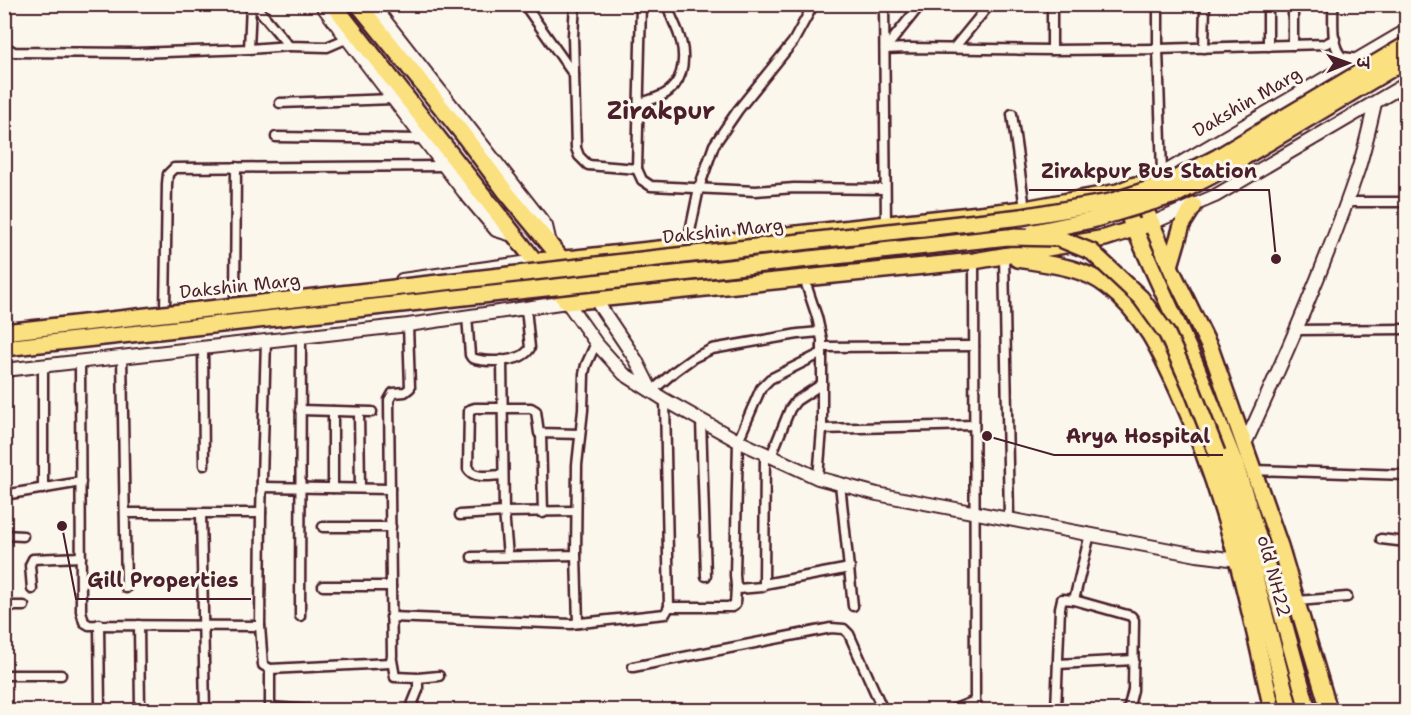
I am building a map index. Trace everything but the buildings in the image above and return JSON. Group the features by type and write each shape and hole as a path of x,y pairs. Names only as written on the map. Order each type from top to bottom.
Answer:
{"highway":[{"path":"333,4 567,302 974,261 1105,238 1152,223"},
{"path":"358,4 595,299"},
{"name":"Dakshin Marg","path":"4,330 1021,217 1110,202 1165,184 1216,158 1407,45"},
{"path":"4,348 1008,237 1092,220 1175,195 1224,169 1407,60"},
{"path":"536,261 1025,209 1118,192 1135,185 1170,266 1211,350 1280,546 1327,705"},
{"path":"1118,192 1195,363 1236,466 1279,604 1308,710"},
{"path":"1170,266 1182,225 1194,206"},
{"name":"old NH22","path":"1008,237 1058,238 1092,252 1141,298 1167,334 1217,453 1249,555 1290,711"},
{"path":"1004,256 1074,269 1105,284 1129,305 1151,333 1195,427 1214,482 1238,560 1272,711"}],"street":[{"path":"6,4 5,42 14,52 137,53 289,46 327,47 348,38"},
{"path":"249,49 252,4"},
{"path":"252,4 289,46"},
{"path":"321,4 423,139 496,230 516,236"},
{"path":"524,4 574,76"},
{"path":"575,4 574,76 576,148 579,156 588,165 637,169"},
{"path":"641,4 637,169 642,180 651,186 699,188 885,189"},
{"path":"639,104 660,97 669,91 681,75 684,54 668,4"},
{"path":"884,4 886,224"},
{"path":"885,50 921,4"},
{"path":"954,48 990,4"},
{"path":"1052,4 1052,50"},
{"path":"1158,4 1162,174"},
{"path":"1204,48 1205,4"},
{"path":"1268,4 1268,46"},
{"path":"1293,4 1293,45"},
{"path":"1333,4 1336,46 1342,57 1359,59"},
{"path":"378,7 546,226 551,246"},
{"path":"687,246 699,188 720,133 793,42 811,9"},
{"name":"Dakshin Marg","path":"1135,185 1162,174 1407,31"},
{"path":"885,50 1204,48 1325,44 1335,39"},
{"path":"1152,223 1215,196 1407,84"},
{"path":"280,103 393,99"},
{"path":"1244,446 1280,369 1359,168 1375,103"},
{"path":"1012,114 1025,209"},
{"path":"276,137 423,139"},
{"path":"165,310 168,174 174,168 444,166"},
{"path":"235,304 236,167"},
{"path":"1346,202 1407,202"},
{"path":"1004,256 1009,517"},
{"path":"4,330 165,310 235,304 536,261"},
{"path":"974,261 975,711"},
{"path":"804,278 820,332 822,350 822,429 818,478"},
{"path":"595,299 636,360 652,391"},
{"path":"4,370 408,325 567,302 596,343 624,374 738,441 818,478 878,494 1009,517 1197,555 1238,560"},
{"path":"466,316 472,358 502,360 523,356 530,348 526,308"},
{"path":"408,325 410,388 405,392 393,393 389,400 392,660 395,677 439,676"},
{"path":"1295,330 1407,329"},
{"path":"652,391 684,364 712,349 787,335 820,332"},
{"path":"300,616 301,337"},
{"path":"266,340 261,513 261,661 270,669 386,664 392,660"},
{"path":"578,623 576,511 580,434 584,374 596,343"},
{"path":"669,607 732,607 735,605 738,441 761,388 770,379 822,350 974,346"},
{"path":"203,347 204,465"},
{"path":"122,356 126,588"},
{"path":"502,360 504,512 508,556"},
{"path":"80,361 81,557 82,618 84,622 88,625 260,626"},
{"path":"43,365 43,489"},
{"path":"765,584 768,455 796,401 822,384"},
{"path":"391,617 578,623 665,614 669,607 665,400"},
{"path":"503,475 476,476 470,474 468,470 469,411 475,408 531,408 536,411 537,429 541,434 543,513"},
{"path":"300,410 372,412"},
{"path":"333,411 333,488"},
{"path":"359,411 360,488"},
{"path":"700,420 706,576"},
{"path":"822,429 974,425"},
{"path":"541,434 580,434"},
{"path":"1252,470 1407,475"},
{"path":"4,495 81,482"},
{"path":"840,484 853,606"},
{"path":"262,487 390,489"},
{"path":"460,515 576,511"},
{"path":"125,513 261,513"},
{"path":"201,514 205,711"},
{"path":"323,527 391,527"},
{"path":"1074,600 1090,534"},
{"path":"4,535 22,536"},
{"path":"1381,539 1407,542"},
{"path":"472,557 576,555"},
{"path":"32,589 30,565 33,559 81,557"},
{"path":"736,586 738,589 758,589 765,584 850,568"},
{"path":"323,586 391,586"},
{"path":"1297,601 1347,597"},
{"path":"1056,711 1060,601 1062,599 1074,600 1131,616 1134,620 1133,690 1128,711"},
{"path":"4,606 24,606"},
{"path":"99,624 100,711"},
{"path":"139,625 140,711"},
{"path":"633,667 831,628 844,629 849,634 883,711"},
{"path":"1058,664 1134,660"},
{"path":"270,669 270,709 310,711"},
{"path":"4,675 62,675"},
{"path":"410,711 418,690 418,678"},
{"path":"952,711 975,700"}],"place":[{"name":"Zirakpur Bus Station","path":"1276,259"},
{"name":"Arya Hospital","path":"987,436"},
{"name":"Gill Properties","path":"62,526"}],"district":[{"name":"Zirakpur","path":"661,111"}]}
